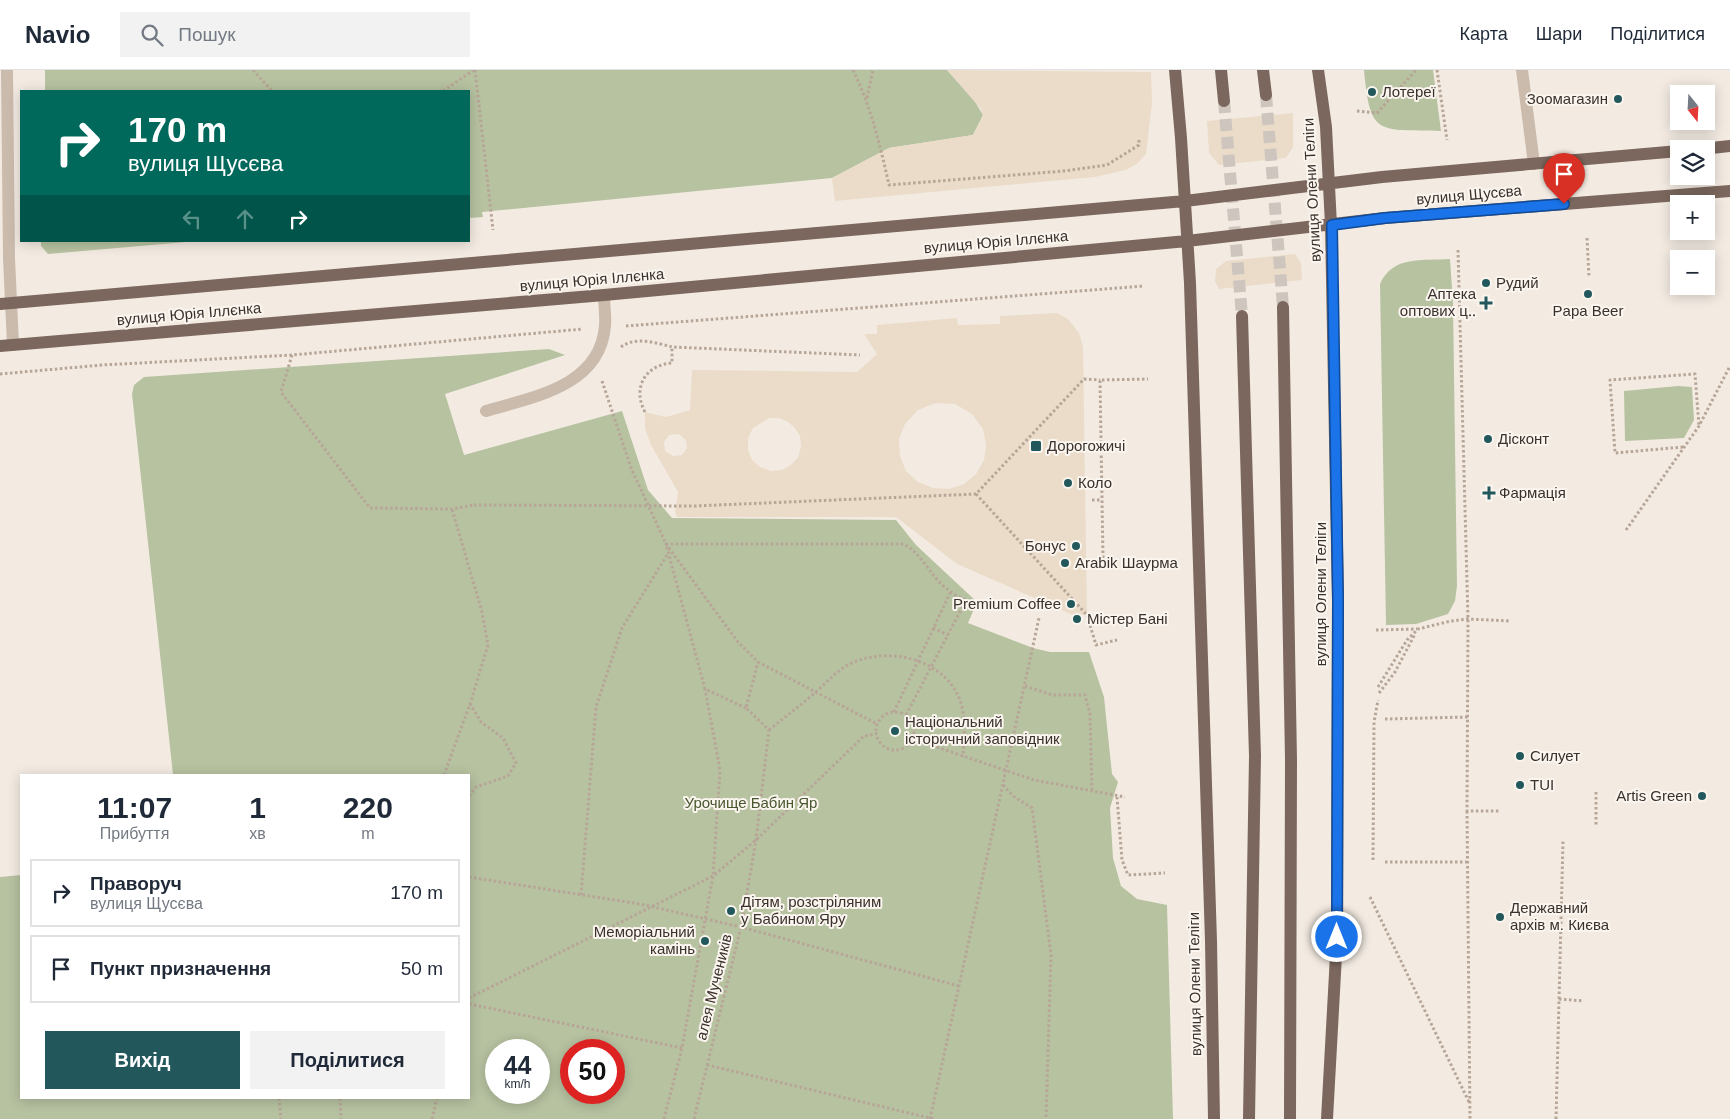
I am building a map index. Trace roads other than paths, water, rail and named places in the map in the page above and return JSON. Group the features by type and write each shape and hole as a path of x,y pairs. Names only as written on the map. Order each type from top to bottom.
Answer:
{"main road":[{"name":"вулиця Олени Теліги","path":"1175,70 1187,241 1210,931 1214,1119"},
{"path":"1220,70 1224,101"},
{"path":"1263,70 1266,95"},
{"name":"вулиця Олени Теліги","path":"1318,70 1326,127 1328,185 1332,225 1338,600 1337,937 1327,1119"},
{"path":"1715,148 1730,146"},
{"name":"вулиця Щусєва","path":"1185,201 1382,178 1670,152"},
{"name":"вулиця Щусєва","path":"1187,241 1385,218 1730,190"},
{"name":"вулиця Юрія Іллєнка","path":"6,303 1185,201"},
{"name":"вулиця Юрія Іллєнка","path":"0,346 604,295 1187,241"},
{"path":"1284,308 1291,760 1290,1119"},
{"path":"1242,316 1256,756 1250,1119"}],"street":[{"path":"7,70 6,303 13,344"},
{"path":"1522,70 1534,164"},
{"path":"486,411 560,388 585,371 597,352 605,327 604,295"}],"tunnel":[{"path":"1266,95 1283,307"},
{"path":"1224,101 1242,316"}],"place":[{"name":"Лотереї","path":"1372,92"},
{"name":"Зоомагазин","path":"1618,99"},
{"name":"Рудий","path":"1486,283"},
{"name":"Papa Beer","path":"1588,294"},
{"name":"Аптека оптових ц‥","path":"1486,303"},
{"name":"Дісконт","path":"1488,439"},
{"name":"Дорогожичі","path":"1036,446"},
{"name":"Коло","path":"1068,483"},
{"name":"Фармація","path":"1489,493"},
{"name":"Бонус","path":"1076,546"},
{"name":"Arabik Шаурма","path":"1065,563"},
{"name":"Premium Coffee","path":"1071,604"},
{"name":"Містер Бані","path":"1077,619"},
{"name":"Національний історичний заповідник","path":"895,731"},
{"name":"Силует","path":"1520,756"},
{"name":"TUI","path":"1520,785"},
{"name":"Artis Green","path":"1702,796"},
{"name":"Дітям, розстріляним у Бабином Яру","path":"731,911"},
{"name":"Державний архів м. Києва","path":"1500,917"},
{"name":"Меморіальний камінь","path":"705,941"}],"park label":[{"name":"Урочище Бабин Яр","path":"751,803"}]}
